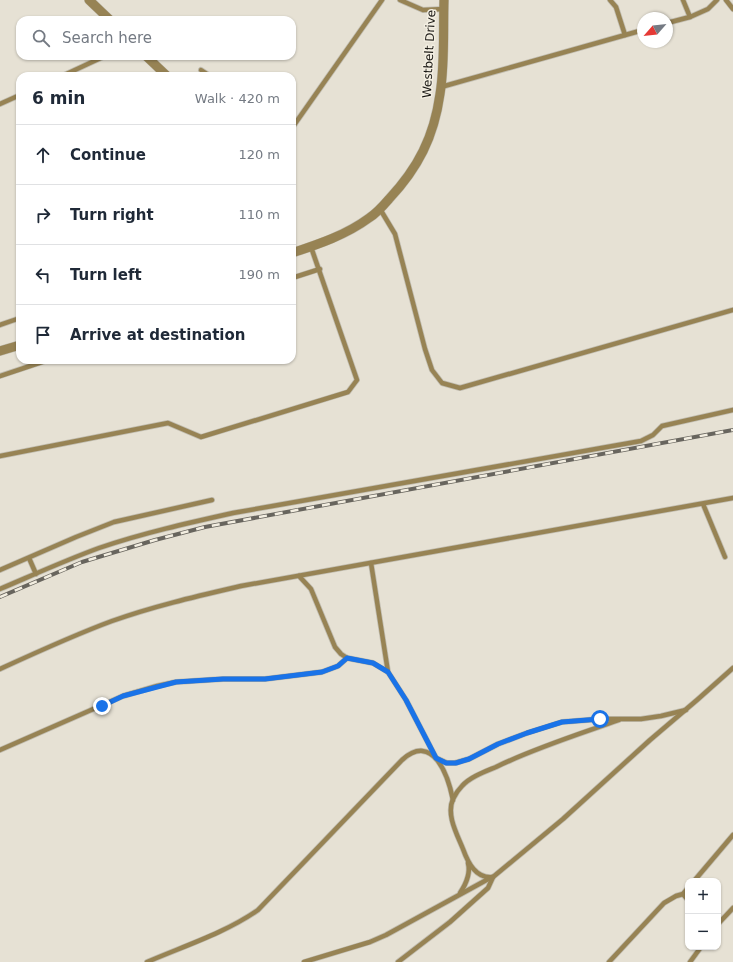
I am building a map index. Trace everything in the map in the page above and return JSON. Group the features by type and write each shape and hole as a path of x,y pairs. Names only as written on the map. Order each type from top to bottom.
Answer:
{"street":[{"path":"90,0 106,16"},
{"name":"Westbelt Drive","path":"296,252 312,247 358,226 380,209 404,183 426,146 437,114 441,87 444,4"},
{"path":"150,60 163,72"},
{"path":"0,351 16,346"}],"lane":[{"path":"296,122 382,0"},
{"path":"400,0 423,10 444,4"},
{"path":"610,0 616,7 625,36"},
{"path":"683,0 690,17"},
{"path":"673,22 708,9 717,0"},
{"path":"726,0 733,9"},
{"path":"441,87 637,32"},
{"path":"71,72 96,60"},
{"path":"0,104 16,97"},
{"path":"380,209 395,234 425,349 432,370 442,383 460,388 733,310"},
{"path":"0,456 168,423 201,437 348,392 357,380 312,247"},
{"path":"296,277 320,269"},
{"path":"0,325 16,319"},
{"path":"0,376 36,364"},
{"path":"0,589 99,548 143,534 194,521 641,441 654,435 662,426 733,410"},
{"path":"0,669 112,621 190,597 733,498"},
{"path":"0,570 114,522 212,500"},
{"path":"703,504 725,557"},
{"path":"28,558 36,574"},
{"path":"371,563 388,672 406,700 447,777 453,800"},
{"path":"299,576 311,589 335,647 341,654 347,658 373,663 388,672"},
{"path":"0,750 123,696 157,686 176,682 223,679 265,679 322,672 338,666 347,658"},
{"path":"304,962 370,942 386,935 494,877 563,819 650,740 733,668"},
{"path":"147,962 228,927 245,919 258,910 407,756 417,751 432,754 436,758 446,763 456,763 469,759 498,744 562,722 600,719 641,719 686,710"},
{"path":"458,895 466,883 469,873 469,867 451,814 453,800 461,786 475,777 518,756 622,719"},
{"path":"697,878 733,835"},
{"path":"465,855 471,866 479,874 494,877"},
{"path":"398,962 450,922 488,888 494,877"},
{"path":"609,962 664,903 685,892"},
{"path":"721,919 733,908"},
{"path":"690,962 699,950"},
{"path":"319,962 324,956"}],"railway":[{"path":"0,597 82,562 205,527 733,430"}],"route":[{"path":"102,706 123,696 176,682 223,679 265,679 322,672 338,666 347,658 373,663 388,672 415,716 436,758 446,763 456,763 469,759 498,744 562,722 600,719"}]}
